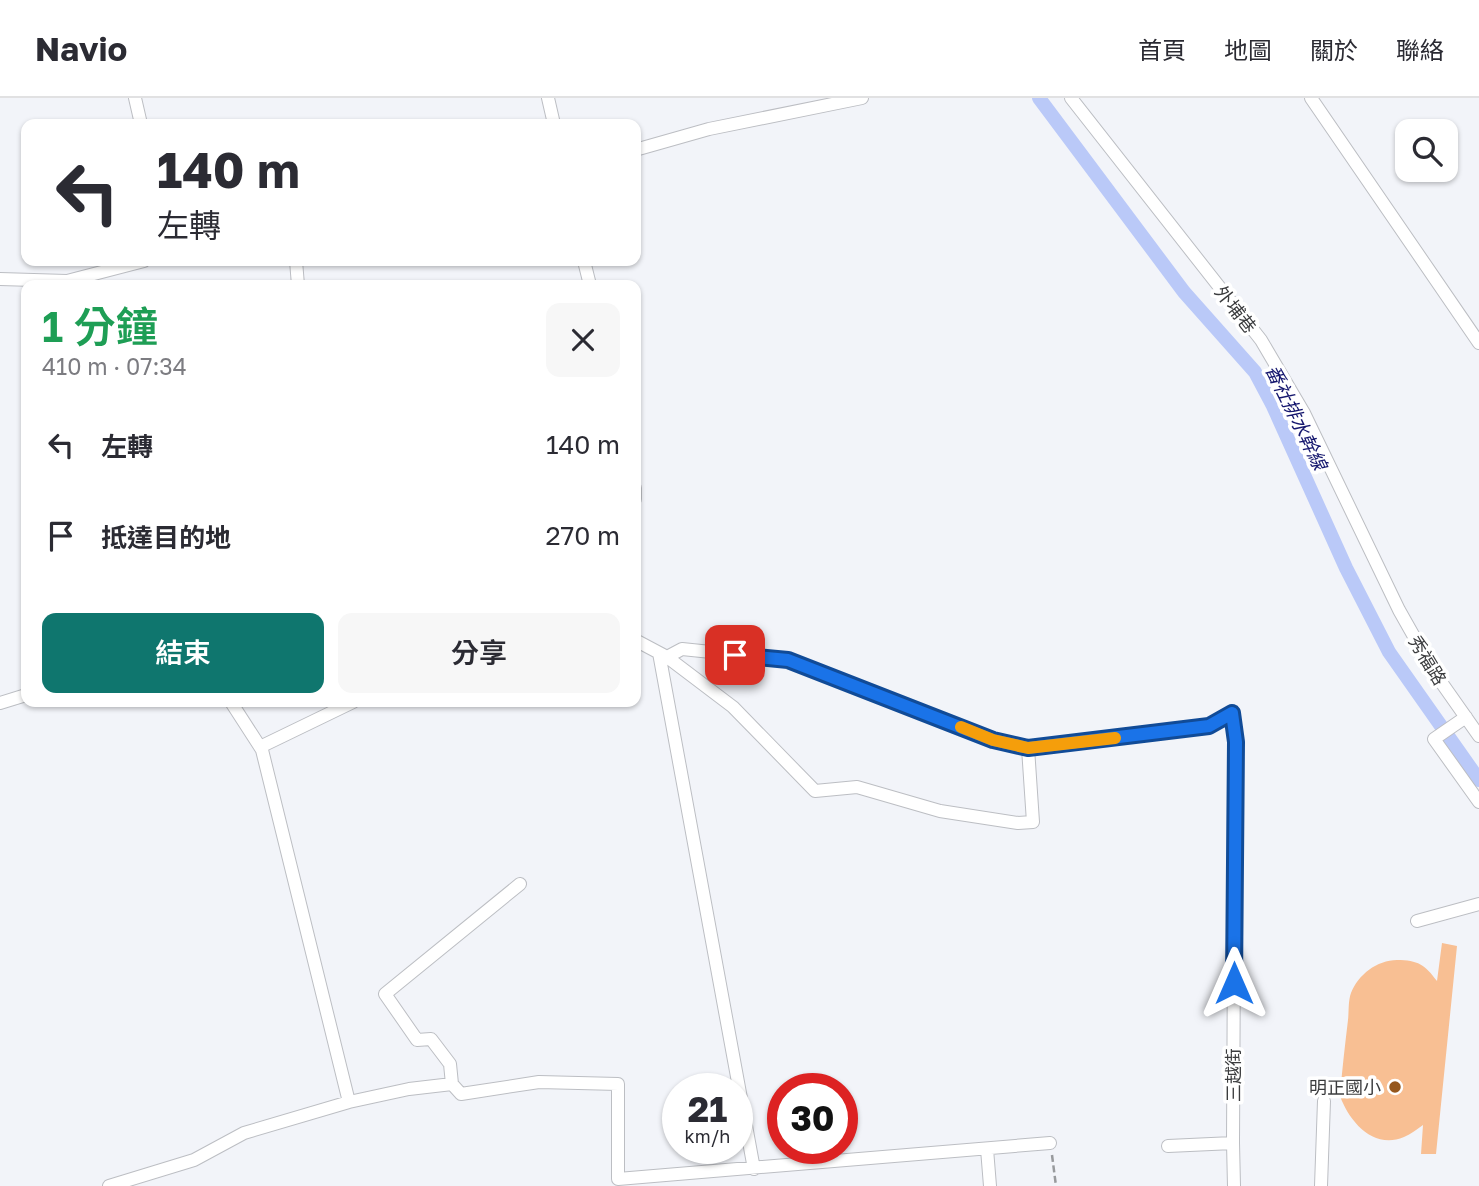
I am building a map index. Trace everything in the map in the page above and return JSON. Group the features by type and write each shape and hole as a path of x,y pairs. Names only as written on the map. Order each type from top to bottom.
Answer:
{"street":[{"path":"135,98 140,119"},
{"path":"548,98 553,119"},
{"path":"641,148 709,129 862,98"},
{"name":"外埔巷","path":"1071,98 1261,340 1304,414 1385,580"},
{"path":"1311,98 1479,343"},
{"path":"71,280 125,266"},
{"path":"0,279 34,280"},
{"name":"秀福路","path":"1385,580 1434,672 1479,736"},
{"path":"641,643 663,655 733,707 815,791 857,787 940,811 1018,823 1033,822 1028,748 993,740 788,660 682,649 663,655"},
{"path":"663,655 754,1169"},
{"path":"0,703 21,697"},
{"path":"234,707 260,747 349,1102"},
{"path":"260,747 343,707"},
{"name":"三越街","path":"1028,748 1209,726 1232,713 1236,742 1234,1186"},
{"path":"1466,717 1434,739 1479,802"},
{"path":"520,884 385,993 417,1040 431,1039 450,1064 452,1084 461,1094 539,1082 618,1084 618,1180 1050,1143"},
{"path":"1417,921 1479,904"},
{"path":"108,1186 194,1160 244,1133 349,1102 409,1088 452,1084"},
{"path":"1321,1186 1324,1101"},
{"path":"1168,1146 1233,1143"},
{"path":"987,1149 990,1186"}],"path":[{"path":"1050,1143 1056,1186"}],"shaded area":[{"path":"1442,943 1457,946 1436,1154 1421,1154 1423,1125 1404,1137 1382,1140 1364,1131 1349,1115 1344,1105 1340,1096 1349,1003 1354,986 1363,975 1390,961 1416,962 1425,967 1437,981"}],"waterway":[{"name":"番社排水幹線","path":"1039,98 1184,292 1255,372 1346,568 1389,652 1479,780"}],"slow traffic":[{"path":"961,727 993,740 1028,748 1115,738"}],"place":[{"name":"明正國小","path":"1395,1087"}],"route":[{"path":"735,655 788,660 993,740 1028,748 1209,726 1232,713 1236,742 1234,983"}]}
